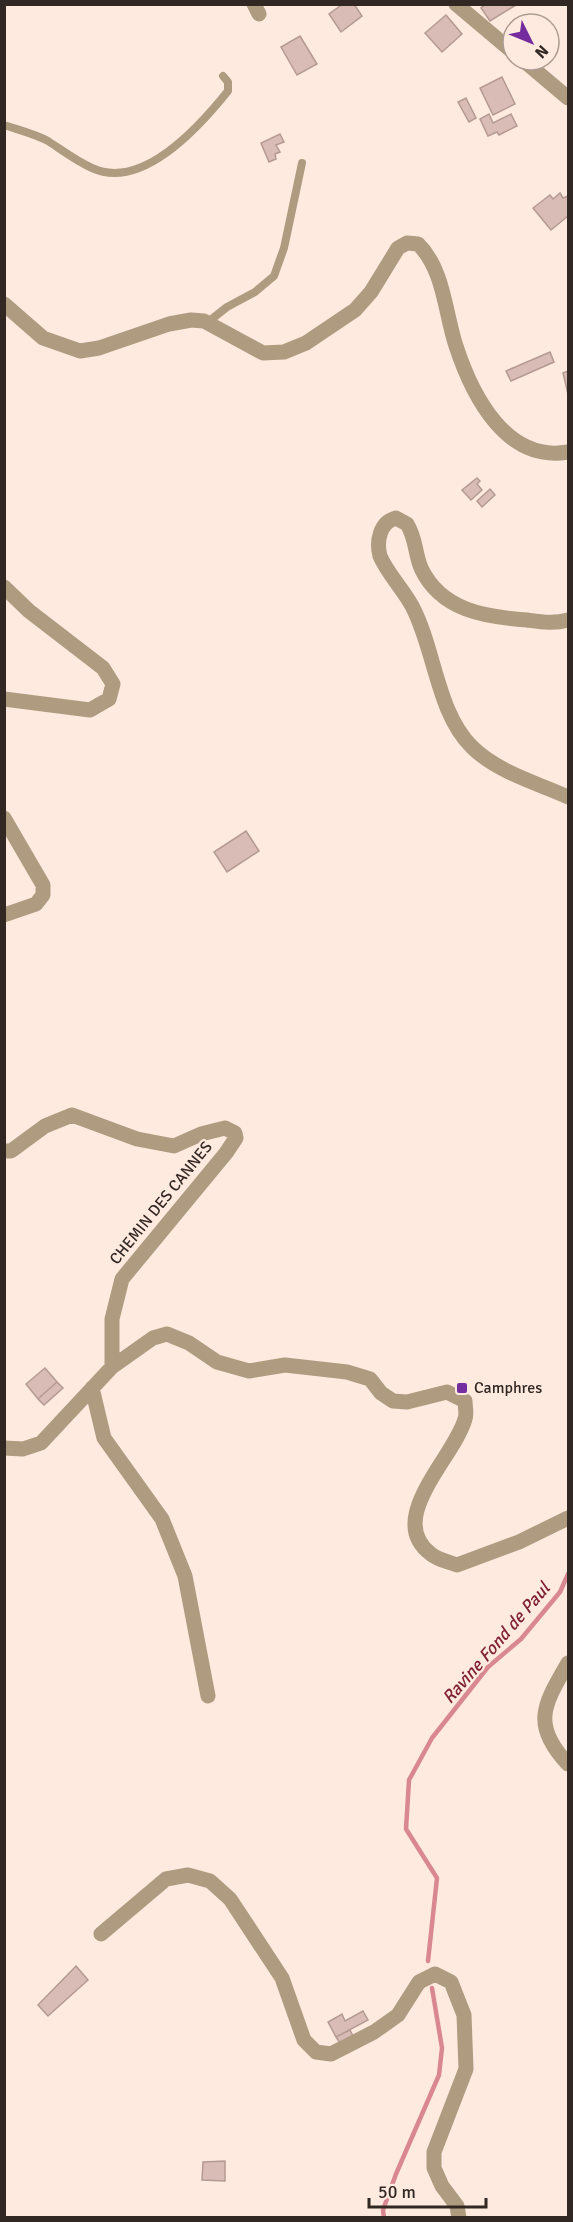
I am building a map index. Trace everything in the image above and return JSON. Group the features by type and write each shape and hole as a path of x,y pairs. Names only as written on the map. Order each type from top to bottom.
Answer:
{"street":[{"path":"456,4 501,42"},
{"path":"537,72 568,98"},
{"path":"4,304 43,338 80,351 99,348 179,321 208,322 263,353 294,349 356,310 371,292 398,248 407,243 418,244 433,263 456,347 489,414 503,431 529,449 543,453 568,452"},
{"path":"568,620 548,623 498,619 458,606 445,597 421,569 407,524 396,518 382,528 378,541 381,556 411,604 424,632 450,715 458,731 487,759 568,797"},
{"path":"4,587 45,624 97,662 109,674 113,684 109,699 90,710 4,699"},
{"path":"4,818 43,885 44,895 36,904 4,915"},
{"name":"CHEMIN DES CANNES","path":"4,1151 11,1151 45,1126 72,1115 137,1139 174,1146 201,1134 225,1128 235,1133 236,1138 226,1153 122,1279 112,1319 112,1367"},
{"path":"4,1448 23,1449 41,1443 112,1367 153,1338 167,1334 189,1343 217,1362 249,1371 285,1365 347,1372 370,1379 381,1393 393,1401 407,1402 447,1392 465,1401 466,1418 417,1507 413,1527 419,1542 432,1555 457,1565 519,1542 568,1518"},
{"path":"92,1388 104,1438 162,1519 185,1576 208,1696"},
{"path":"568,1663 545,1703 544,1721 558,1753 568,1764"},
{"path":"101,1935 166,1879 188,1875 210,1881 230,1899 282,1978 304,2040 316,2052 331,2054 374,2032 398,2015 419,1982 435,1974 451,1982 464,2014 466,2069 434,2151 434,2168 442,2186 457,2206 459,2217"}],"lane":[{"path":"4,125 45,140 92,168 123,173 160,157 189,135 228,91 228,82 223,76"},
{"path":"208,322 227,307 255,292 274,276 284,248 302,163"}],"building":[{"path":"343,4 354,4 362,16 341,32 329,14"},
{"path":"486,4 516,5 501,12 490,21 481,8"},
{"path":"446,15 462,34 442,52 425,33"},
{"path":"300,36 317,64 297,75 281,47"},
{"path":"502,77 515,104 493,115 480,88"},
{"path":"466,98 476,118 469,122 458,102"},
{"path":"489,114 493,123 511,114 517,126 499,135 497,132 488,136 480,119"},
{"path":"280,134 284,142 276,145 280,152 275,154 276,159 269,162 261,143"},
{"path":"560,193 563,198 568,196 568,216 551,230 533,208 550,195 553,199"},
{"path":"550,352 554,362 511,381 506,371"},
{"path":"568,371 568,394 563,373"},
{"path":"477,478 480,481 477,484 482,490 471,500 462,490"},
{"path":"490,489 495,495 482,507 477,501"},
{"path":"246,831 259,851 227,872 214,852"},
{"path":"45,1368 57,1382 38,1399 26,1384"},
{"path":"57,1382 63,1388 44,1405 38,1399"},
{"path":"76,1966 88,1980 48,2016 38,2005"},
{"path":"363,2011 368,2020 336,2037 328,2022 342,2014 345,2021"},
{"path":"350,2030 353,2036 340,2043 336,2037"},
{"path":"225,2161 225,2181 202,2180 203,2162"}],"waterway":[{"name":"Ravine Fond de Paul","path":"428,1961 437,1878 406,1829 409,1780 432,1738 488,1667 521,1639 560,1592 568,1574"},
{"name":"Ravine Fond de Paul","path":"384,2218 383,2210 396,2174 439,2075 442,2048 432,1988"}],"place":[{"name":"Camphres","path":"462,1388"}]}
